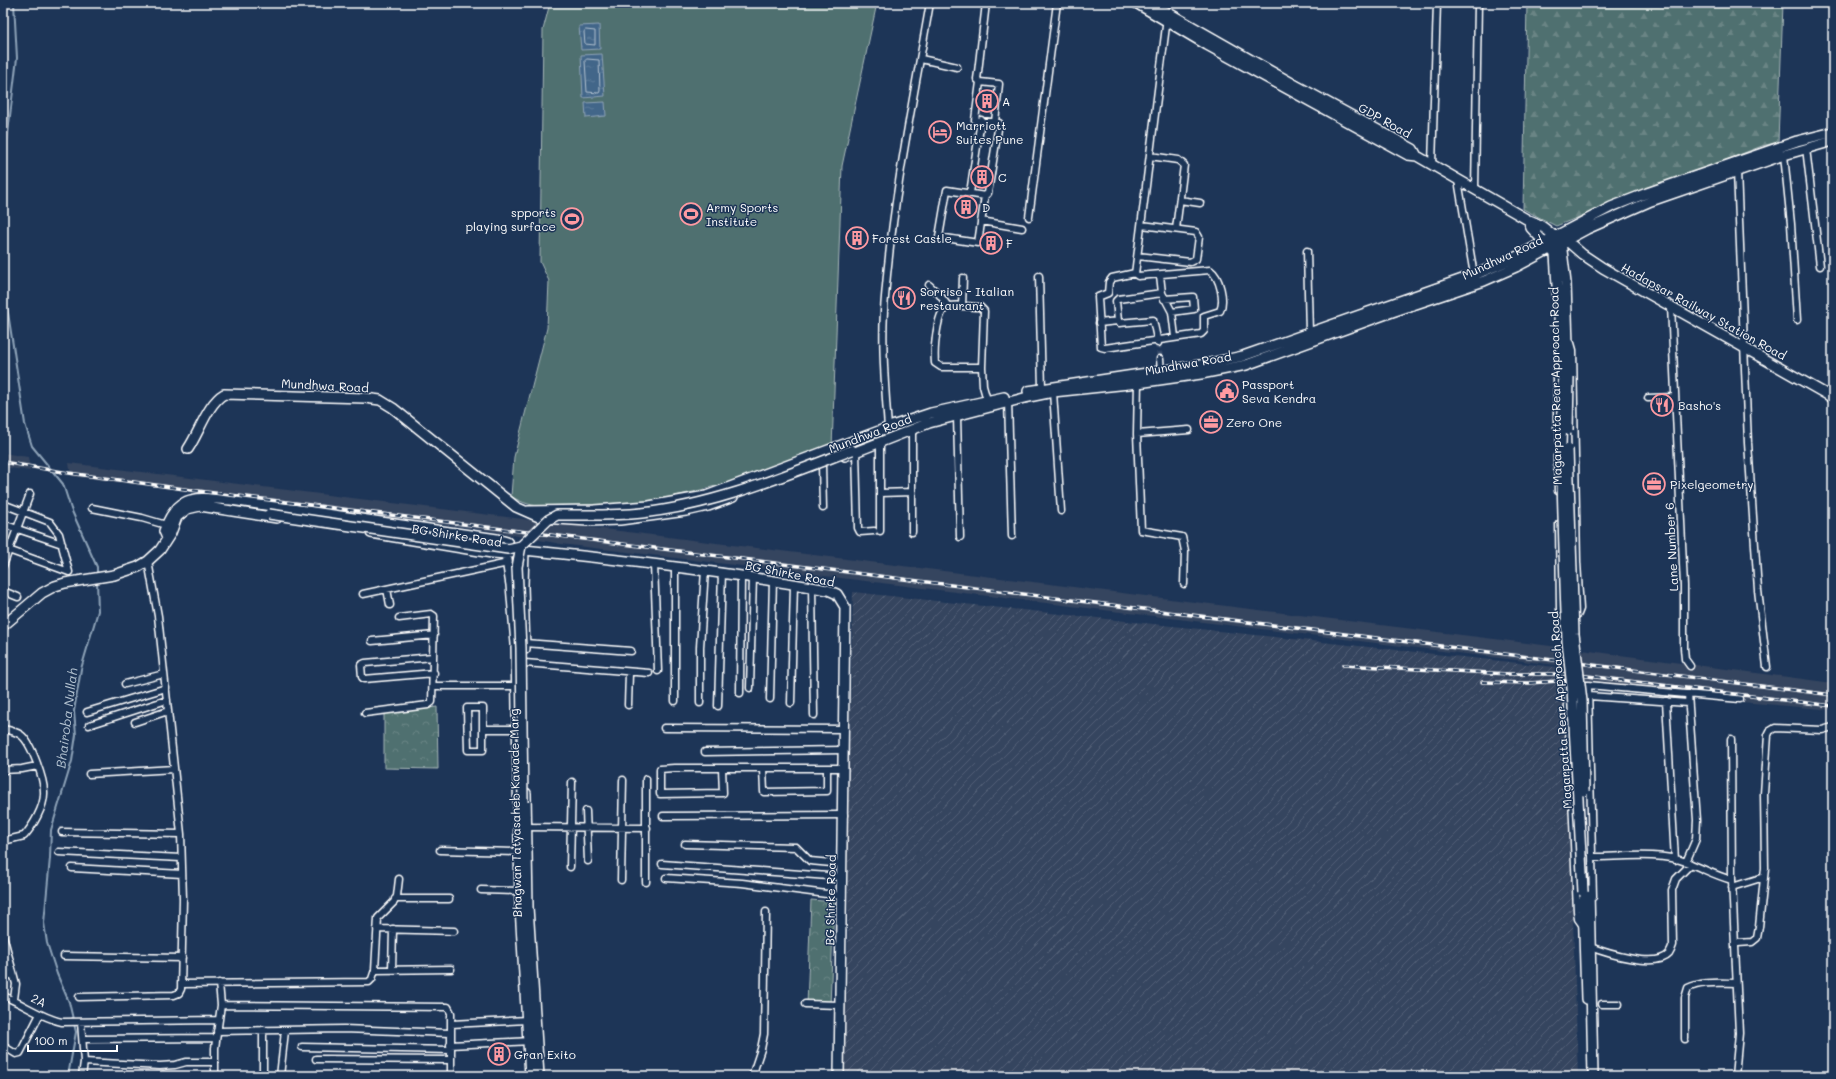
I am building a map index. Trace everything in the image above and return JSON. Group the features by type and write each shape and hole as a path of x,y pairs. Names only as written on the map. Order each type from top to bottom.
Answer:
{"main road":[{"path":"1136,3 1168,16"},
{"name":"GDP Road","path":"1151,3 1168,16 1413,149 1417,156 1528,220"},
{"name":"Mundhwa Road","path":"526,512 594,510 650,506 706,496 876,432 931,414 987,400 1042,388 1201,374 1392,312 1474,275 1561,240 1614,216 1737,170 1784,155 1833,132"},
{"name":"Mundhwa Road","path":"1561,240 1611,207 1647,192 1801,146 1833,141"},
{"path":"1528,220 1536,222 1561,240"},
{"name":"Magarpatta Rear Approach Road","path":"1528,220 1531,228 1555,254 1557,262 1561,350 1566,378"},
{"name":"Hadapsar Railway Station Road","path":"1561,240 1602,268 1744,346 1833,398"},
{"name":"Magarpatta Rear Approach Road","path":"1561,240 1566,283 1567,332 1562,446 1565,584 1586,891 1588,1076"},
{"name":"Mundhwa Road","path":"188,449 197,435 212,403 224,394 365,398 380,400 410,420 498,492 526,512 541,518 588,521 620,520 666,515 708,506 822,464 881,439 884,441 929,423 1008,401 1053,392 1138,379 1161,371 1245,360 1308,333 1484,281 1548,245"},
{"path":"524,825 521,648 517,567 520,550 539,527 557,515 630,514 703,502 853,450 874,436 876,432"},
{"path":"265,509 502,544 520,539 546,515 553,512 641,510 680,504 721,494 815,461 853,450"},
{"path":"3,626 42,593 65,583 80,582 114,575 138,567 148,561 160,550 171,533 177,517 193,498 204,498 503,549 520,550"},
{"path":"167,538 164,531 173,511 186,506 200,506 258,515 265,509 497,539 507,542 520,550"},
{"name":"BG Shirke Road","path":"258,515 507,559 520,550 675,566 774,580 828,590 838,594 845,607 844,815 839,1076"},
{"name":"Bhagwan Tatyasaheb Kawade Marg","path":"520,550 523,586 525,663 524,825 519,852 519,891 527,959 533,1041 538,1076"},
{"name":"Bhagwan Tatyasaheb Kawade Marg","path":"507,559 516,644 517,729 528,907 527,1020 533,1041 530,1076"},
{"name":"Magarpatta Rear Approach Road","path":"1586,928 1592,967 1593,1076"}],"street":[{"path":"888,428 883,332 885,297 899,179 930,3"},
{"path":"985,196 947,190 940,237 978,243 985,196 988,193 999,122 975,120 980,82 978,79 978,72 986,3"},
{"path":"1029,218 1057,3"},
{"path":"1432,165 1437,3"},
{"path":"1476,190 1478,3"},
{"path":"1135,273 1168,16"},
{"path":"920,59 957,68"},
{"path":"980,82 999,84 995,122"},
{"path":"970,193 981,120"},
{"path":"1801,146 1820,266"},
{"path":"1784,155 1791,224 1797,320"},
{"path":"1150,156 1183,162 1184,168 1176,229"},
{"path":"1737,170 1748,443 1758,590 1767,667"},
{"path":"1458,180 1474,275"},
{"path":"1180,200 1200,203"},
{"path":"981,221 1022,228"},
{"path":"1138,256 1194,261 1196,259 1198,234 1196,232 1142,225"},
{"path":"1307,251 1308,333"},
{"path":"1206,270 1214,273 1219,280 1222,306 1220,310 1204,316 1204,331 1201,334 1175,337 1158,341 1105,348 1101,347 1098,323 1098,297 1108,293 1109,282 1112,278 1135,273 1138,276 1160,275 1206,270"},
{"path":"1160,275 1162,293 1172,312 1175,337"},
{"path":"1039,276 1042,388"},
{"path":"962,306 963,278"},
{"path":"929,285 940,294 948,306"},
{"path":"1118,321 1116,305 1118,299 1162,293"},
{"path":"1164,299 1193,297 1194,308 1172,312"},
{"path":"982,367 941,367 935,363 939,318 941,312 948,306 980,307 984,311 982,367 987,400"},
{"name":"Lane Number 6","path":"1671,306 1684,586 1684,648 1685,658 1690,666"},
{"path":"1098,323 1118,321 1122,324 1152,320 1158,341"},
{"path":"1561,350 1557,366 1560,610 1562,614 1578,614 1580,609 1576,555 1573,350 1567,332"},
{"path":"1160,359 1161,371"},
{"path":"1138,379 1141,530 1182,537 1185,551 1184,584"},
{"path":"1053,392 1061,511"},
{"path":"1648,398 1675,397"},
{"path":"1008,401 1012,536"},
{"path":"957,416 960,537"},
{"path":"912,429 912,532"},
{"path":"1138,434 1189,430"},
{"path":"853,450 858,528 860,532 877,531 884,441"},
{"path":"822,464 823,508"},
{"path":"880,493 912,492"},
{"path":"3,566 6,549 17,529 30,494"},
{"path":"3,504 50,522 59,534 68,572 6,549"},
{"path":"92,508 142,518 166,525"},
{"path":"3,524 62,544"},
{"path":"363,594 507,559"},
{"path":"79,997 174,995 179,993 182,984 181,834 155,595 148,561"},
{"path":"654,564 658,671"},
{"path":"675,566 675,701"},
{"path":"700,703 700,647 704,570"},
{"path":"718,706 722,572"},
{"path":"740,693 741,575"},
{"path":"750,688 753,577"},
{"path":"770,699 774,580"},
{"path":"791,703 794,584"},
{"path":"812,587 814,715"},
{"path":"387,589 390,605"},
{"path":"3,591 18,597"},
{"path":"365,713 428,705 432,702 434,686 433,615 399,618"},
{"path":"372,641 434,635"},
{"path":"525,643 631,651"},
{"path":"433,657 365,663 362,665 362,677 364,679 434,673"},
{"path":"525,663 629,673 649,673"},
{"path":"628,705 629,673"},
{"path":"125,684 164,674"},
{"path":"1588,685 1594,906 1592,921 1586,928 1578,919 1577,911 1567,687 1569,684 1588,685 1740,699"},
{"path":"434,686 516,686"},
{"path":"87,712 166,688"},
{"path":"1590,947 1605,952 1649,960 1665,957 1670,953 1673,945 1673,883 1688,863 1694,846 1696,833 1688,694"},
{"path":"1589,696 1688,703"},
{"path":"89,725 167,700"},
{"path":"1666,701 1675,860"},
{"path":"467,708 483,708 483,729 483,750 468,750 467,708"},
{"path":"135,722 168,711"},
{"path":"1738,943 1752,942 1757,938 1759,927 1764,877 1764,794 1768,735 1770,731 1775,728 1822,730 1833,727"},
{"path":"664,728 844,728"},
{"path":"3,729 21,735 26,741 44,786 44,795 41,807 24,836 3,841"},
{"path":"483,729 517,729"},
{"path":"1731,739 1732,887 1739,1033 1735,1076"},
{"path":"705,752 844,750"},
{"path":"3,770 22,769 37,766"},
{"path":"722,768 723,793 660,794 660,769 722,768 844,768"},
{"path":"763,768 764,792 827,791 827,768"},
{"path":"89,774 174,769"},
{"path":"646,779 646,882"},
{"path":"621,880 623,780"},
{"path":"570,866 572,782"},
{"path":"586,811 588,861"},
{"path":"663,816 844,815"},
{"path":"524,825 571,829 647,828"},
{"path":"62,832 181,834"},
{"path":"685,844 790,847 800,850 806,859 810,861 842,864"},
{"path":"440,850 519,852"},
{"path":"59,852 181,858"},
{"path":"1593,857 1661,857 1688,863 1717,876 1732,880"},
{"path":"662,864 842,877"},
{"path":"72,868 182,874"},
{"path":"1732,887 1764,877"},
{"path":"666,878 742,882 842,896"},
{"path":"182,984 364,983 372,980 375,970 378,918 395,898 399,879"},
{"path":"481,890 519,891"},
{"path":"395,898 449,899"},
{"path":"752,1076 762,1050 764,1034 766,912"},
{"path":"377,929 454,931"},
{"path":"392,970 393,929"},
{"path":"3,935 17,989 14,999"},
{"path":"64,956 182,958"},
{"path":"375,970 451,969"},
{"path":"3,972 13,976"},
{"path":"215,1076 214,1062 216,1038 221,1004 219,983"},
{"path":"1685,1039 1685,998 1688,988 1692,985 1736,983"},
{"name":"2A","path":"3,996 14,999 40,1014 57,1021 219,1020"},
{"path":"221,1004 444,1006 450,1008 451,1076"},
{"path":"805,1004 840,1005"},
{"path":"1602,1004 1620,1004"},
{"path":"3,1046 16,1054 20,1054 40,1014"},
{"path":"451,1024 527,1020"},
{"path":"80,1022 83,1039 84,1062 82,1076"},
{"path":"217,1030 284,1031 344,1029 450,1033"},
{"path":"263,1030 263,1076"},
{"path":"280,1076 284,1031"},
{"path":"83,1039 216,1038"},
{"path":"302,1046 450,1047 533,1041"},
{"path":"316,1059 451,1060"},
{"path":"84,1062 160,1066 186,1062 214,1062"}],"shaded area":[{"path":"3,453 28,457 30,471 3,467"},
{"path":"69,463 1567,648 1833,683 1833,710 1578,688 1573,683 1566,682 1565,666 561,544 480,529 71,476"},
{"path":"853,592 1565,668 1578,1076 844,1076 848,938 848,784"}],"green space":[{"name":"Army Sports Institute","path":"550,3 877,3 842,166 832,448 719,485 672,497 641,502 547,507 528,504 511,496 514,457 547,328 549,281 540,262 543,30"},
{"path":"1527,3 1783,3 1778,142 1762,146 1556,226 1523,209"},
{"path":"437,707 438,769 384,768 384,713"},
{"path":"811,900 834,902 830,1006 807,1005"}],"water":[{"path":"599,25 600,49 581,50 579,26"},
{"path":"602,54 605,96 583,98 581,55"},
{"path":"605,102 606,116 586,118 585,103"}],"waterway":[{"name":"Bhairoba Nullah","path":"3,174 17,58 14,3"},
{"name":"Bhairoba Nullah","path":"3,280 25,424 32,446 63,484 71,509 97,567 97,576"},
{"name":"Bhairoba Nullah","path":"68,1076 76,1032 69,1002 57,974 47,943 44,923 51,830 72,761 76,735 74,711 81,669 98,611 97,580"}],"tunnel":[{"path":"1158,343 1160,359"}],"railway":[{"path":"3,462 69,473 206,492 1833,695"},
{"path":"1343,665 1509,674 1571,674 1833,706"},
{"path":"1482,682 1529,683 1572,680"}],"place":[{"name":"A","path":"987,101"},
{"name":"Marriott Suites Pune","path":"940,132"},
{"name":"C","path":"982,177"},
{"name":"D","path":"966,207"},
{"name":"Army Sports Institute","path":"691,214"},
{"name":"spports playing surface","path":"572,219"},
{"name":"Forest Castle","path":"857,238"},
{"name":"F","path":"991,243"},
{"name":"Sorriso - Italian restaurant","path":"904,298"},
{"name":"Passport Seva Kendra","path":"1227,391"},
{"name":"Basho's","path":"1662,405"},
{"name":"Zero One","path":"1211,422"},
{"name":"Pixelgeometry","path":"1654,484"},
{"name":"Gran Exito","path":"499,1054"}]}
